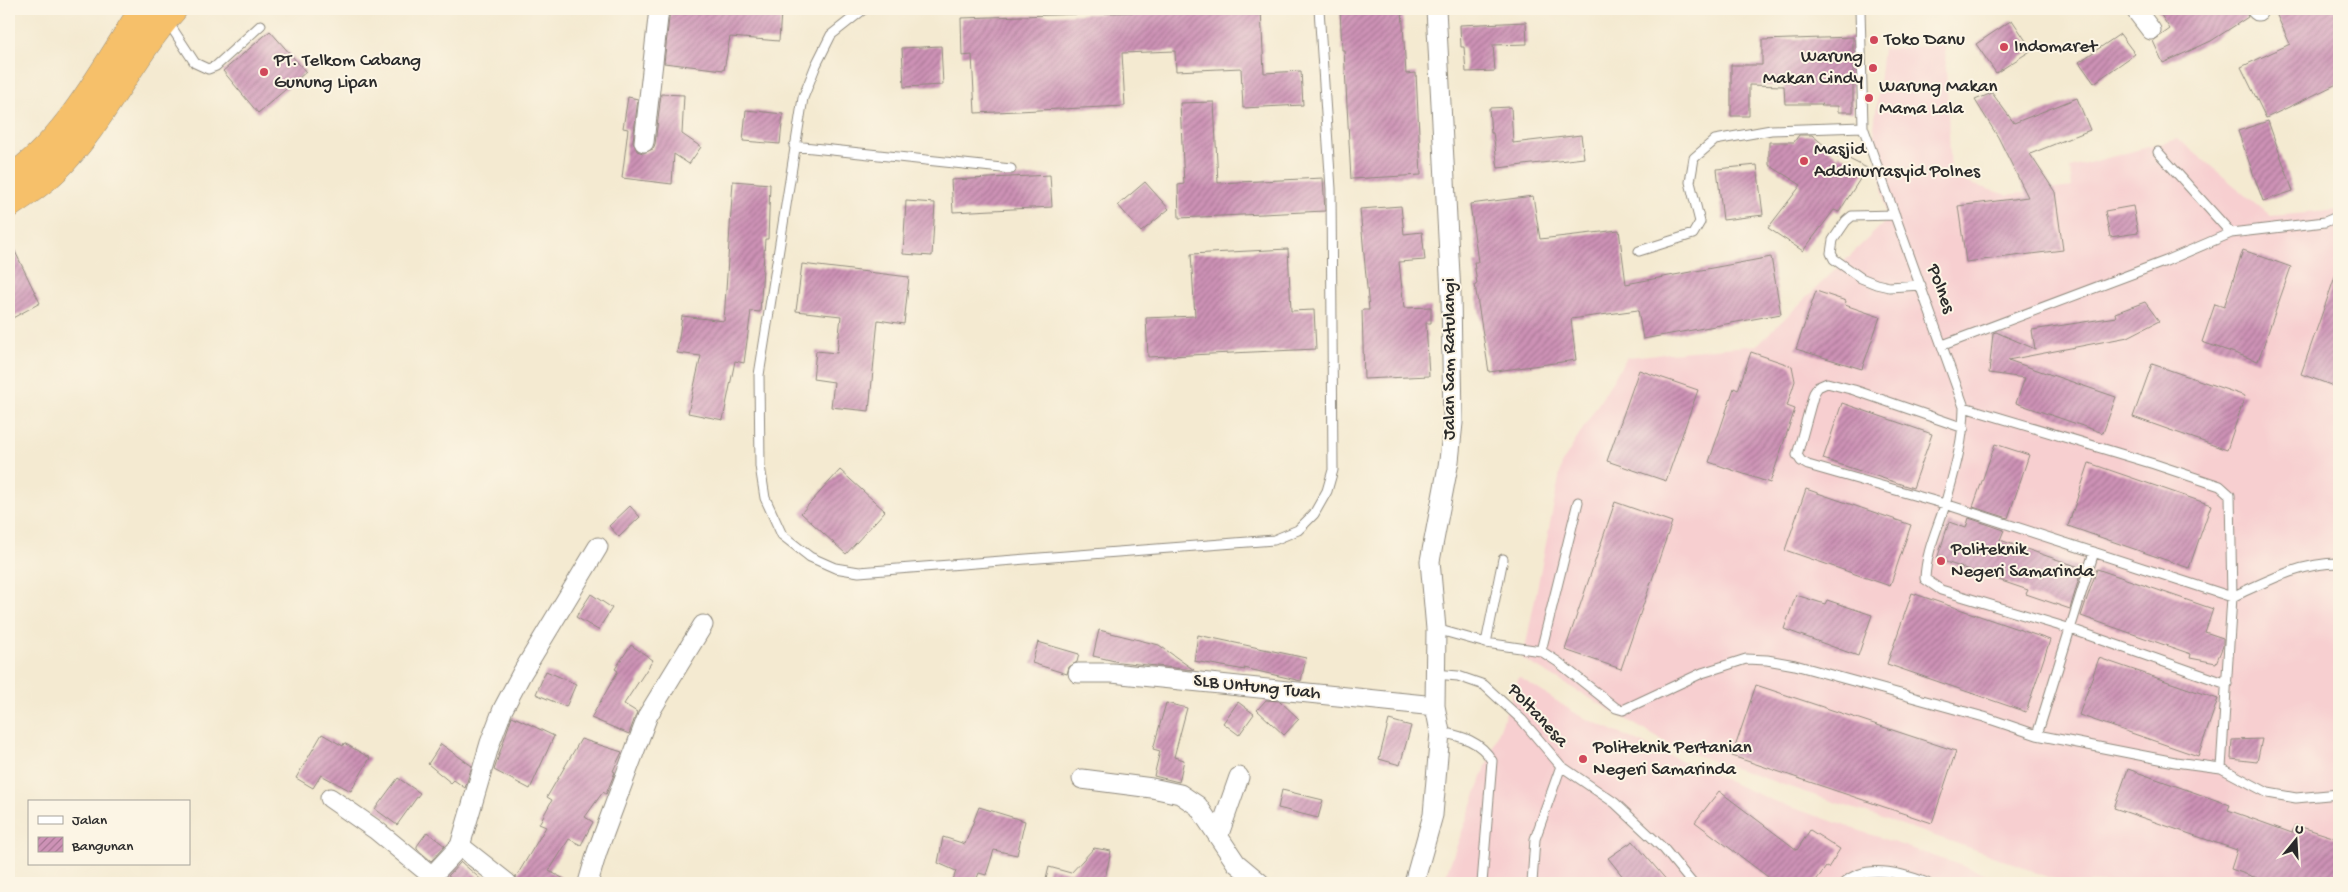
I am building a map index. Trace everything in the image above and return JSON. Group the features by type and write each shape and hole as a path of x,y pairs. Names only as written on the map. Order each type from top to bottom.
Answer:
{"highway":[{"path":"9,180 40,157 161,12"},
{"path":"9,204 53,171 72,150 103,109 161,12"}],"street":[{"path":"644,142 659,9"},
{"name":"Jalan Sam Ratulangi","path":"1414,883 1433,815 1440,732 1435,706 1436,629 1430,561 1449,460 1453,423 1451,294 1436,9"},
{"path":"2135,9 2150,30"},
{"path":"330,798 356,814 432,876 460,846 490,743 522,672 598,547"},
{"path":"588,883 634,759 648,715 703,624"},
{"name":"SLB Untung Tuah","path":"1078,673 1122,674 1435,706"},
{"path":"1219,834 1240,777"},
{"path":"1082,779 1152,788 1180,794 1198,806 1219,834 1236,863 1260,883"},
{"path":"460,846 507,883"}],"lane":[{"path":"864,9 831,35 816,65 803,98 759,375 760,466 765,498 782,535 810,557 835,568 859,572 1274,540 1298,530 1314,514 1328,491 1333,470 1331,189 1319,9"},
{"name":"Polnes","path":"1860,9 1863,127 1964,407 1964,428 1945,504 1926,561 1925,579 1941,590 2071,629"},
{"path":"161,12 195,63 208,69 216,66 261,25"},
{"path":"1639,251 1693,234 1700,222 1690,182 1694,158 1714,140 1771,130 1863,127"},
{"path":"794,146 1011,169"},
{"path":"2158,152 2231,233"},
{"path":"1895,215 1852,216 1846,220 1833,240 1831,253 1834,259 1854,273 1876,284 1889,287 1921,285"},
{"path":"1943,345 2166,261 2231,233 2325,222 2339,216"},
{"path":"1964,428 1854,390 1827,383 1818,387 1814,393 1797,455 1801,462 1808,466 1945,504 2232,596 2286,573 2318,563 2339,563"},
{"path":"1964,407 2077,439 2220,486 2230,495 2232,596 2221,768"},
{"path":"1541,651 1578,502"},
{"path":"2037,734 2094,552"},
{"path":"1486,643 1503,559"},
{"path":"1436,629 1486,643 1541,651 1558,662 1616,708 1623,710 1702,673 1746,659 1767,660 1796,665 1984,717 2037,734 2175,762 2221,768 2268,792 2296,798 2339,794"},
{"path":"2071,629 2227,684"},
{"name":"Poltanesa","path":"1435,674 1458,676 1484,685 1522,720 1561,766 1615,803 1664,849 1692,883"},
{"path":"1440,732 1461,736 1478,744 1488,753 1492,761 1482,883"},
{"path":"1532,883 1535,839 1561,766"},
{"path":"1844,883 1852,876 1873,871 1910,877 1927,883"}],"shaded area":[{"name":"Politeknik Negeri Samarinda","path":"1945,45 1951,178 2007,195 2072,187 2070,168 2178,139 2271,216 2339,210 2339,883 2064,883 1979,851 1675,748 1523,659 1562,463 1627,357 1757,345 1887,220 1874,128 1883,49"},
{"name":"Politeknik Pertanian Negeri Samarinda","path":"1519,677 1580,716 1776,802 2012,883 1443,883"}],"building":[{"path":"670,9 747,9 781,12 779,41 730,37 724,70 664,63"},
{"path":"1261,9 1264,73 1301,71 1303,105 1243,108 1241,68 1176,71 1175,51 1122,53 1125,106 975,113 972,55 962,56 961,18"},
{"path":"1340,9 1402,9 1406,74 1416,73 1421,175 1351,179"},
{"path":"2157,9 2245,9 2248,17 2211,41 2163,63 2153,41 2170,29"},
{"path":"2274,9 2339,9 2339,83 2266,118 2241,67 2290,44"},
{"name":"Indomaret","path":"2012,20 2032,50 1996,73 1976,44"},
{"path":"1526,22 1527,44 1493,45 1495,71 1466,72 1464,47 1461,47 1460,25"},
{"name":"PT. Telkom Cabang Gunung Lipan","path":"270,31 306,72 258,113 223,71"},
{"path":"2120,34 2135,54 2094,83 2079,62"},
{"path":"1853,37 1853,112 1838,112 1838,106 1821,106 1823,104 1785,104 1784,86 1749,85 1749,116 1731,116 1731,65 1762,65 1762,40"},
{"path":"941,46 943,85 904,87 902,48"},
{"path":"1992,93 2014,123 2077,98 2090,130 2030,154 2055,192 2063,250 1966,262 1958,206 2028,197 1998,137 1975,100"},
{"path":"661,94 684,95 682,134 701,147 689,164 674,154 672,184 622,178 628,129 623,128 628,97 638,99 633,141 637,151 643,153 653,149 655,144"},
{"path":"1214,102 1218,183 1323,178 1325,211 1179,218 1178,185 1184,184 1180,103"},
{"path":"1511,107 1513,143 1581,135 1584,158 1498,168 1493,133 1491,133 1489,108"},
{"path":"746,110 783,114 780,144 743,141"},
{"path":"2268,121 2293,191 2263,201 2238,131"},
{"path":"1799,135 1812,135 1839,158 1839,154 1867,168 1839,212 1834,210 1803,251 1768,228 1801,185 1769,165 1769,142 1794,142"},
{"path":"1757,165 1763,215 1723,220 1717,169"},
{"path":"1050,175 1052,207 953,212 951,180"},
{"path":"733,181 770,184 768,239 765,239 760,312 751,311 744,363 735,361 723,420 688,413 701,356 677,353 682,316 724,321"},
{"path":"1145,182 1169,209 1141,232 1118,205"},
{"path":"1533,196 1540,239 1619,230 1626,284 1771,257 1781,314 1643,339 1638,310 1571,319 1576,360 1489,372 1475,285 1477,284 1474,262 1478,262 1470,204"},
{"path":"906,201 935,203 932,256 903,254"},
{"path":"1401,206 1404,234 1422,232 1425,260 1399,262 1404,308 1431,307 1431,323 1426,323 1429,376 1364,379 1362,310 1369,310 1360,209"},
{"path":"2133,206 2138,233 2110,237 2105,211"},
{"path":"9,239 40,303 9,320"},
{"path":"1288,249 1291,311 1314,310 1316,349 1148,357 1146,318 1195,316 1191,254"},
{"path":"2243,250 2291,267 2258,361 2202,342 2215,304 2224,307"},
{"path":"802,264 909,277 904,324 878,320 869,411 831,407 834,382 813,379 816,351 837,353 841,316 796,311"},
{"path":"2337,271 2339,272 2339,388 2301,374"},
{"path":"1816,291 1846,301 1845,305 1880,317 1862,369 1796,349"},
{"path":"2145,302 2159,321 2128,337 2008,360 2116,397 2103,433 2016,403 2025,378 1989,373 1993,333 1996,332 2035,349 2032,330 2116,317 2115,313"},
{"path":"1751,352 1792,366 1795,381 1787,406 1795,409 1770,483 1709,462 1734,388 1738,390"},
{"path":"2152,364 2245,396 2227,450 2133,417"},
{"path":"1639,370 1698,390 1666,481 1607,461"},
{"path":"1842,403 1932,434 1913,488 1823,459"},
{"path":"1995,444 2029,455 2008,518 1973,507"},
{"path":"2089,463 2211,505 2189,568 2068,526"},
{"path":"840,470 885,511 846,554 801,513"},
{"path":"1806,489 1911,525 1890,586 1785,550"},
{"path":"1615,502 1672,522 1621,669 1565,650"},
{"path":"630,506 640,517 619,537 609,526"},
{"path":"1969,518 2004,530 2000,540 2082,568 2070,609 2026,594 2028,590 1937,559 1949,522 1966,528"},
{"path":"2097,569 2213,609 2205,632 2223,638 2223,646 2216,663 2190,658 2191,654 2081,616"},
{"path":"1912,593 2050,640 2026,712 1887,664"},
{"path":"591,594 612,608 598,630 576,617"},
{"path":"1796,595 1825,604 1827,600 1872,615 1858,656 1784,629"},
{"path":"1099,630 1159,645 1194,670 1119,662 1093,656"},
{"path":"1198,635 1306,658 1301,681 1244,668 1245,670 1194,661"},
{"path":"1038,642 1079,654 1077,662 1069,667 1067,674 1032,663"},
{"path":"631,645 653,660 624,704 637,712 629,734 591,718 618,671 615,669"},
{"path":"2099,658 2218,699 2198,756 2079,715"},
{"path":"546,671 576,684 566,707 536,694"},
{"path":"1756,685 1956,751 1932,823 1732,756"},
{"path":"1266,700 1280,701 1299,719 1284,735 1257,710"},
{"path":"1238,702 1254,714 1239,735 1223,723"},
{"path":"1166,703 1187,708 1174,757 1184,760 1179,782 1154,776 1160,751 1153,749"},
{"path":"512,716 554,736 530,789 494,770"},
{"path":"1389,720 1411,726 1400,765 1379,759"},
{"path":"322,734 343,746 344,743 370,758 351,791 321,775 313,788 296,778"},
{"path":"581,739 622,752 613,771 615,772 606,794 603,792 585,817 593,822 581,845 569,839 549,871 572,883 518,883 516,877 546,827 539,824 552,800 547,797"},
{"path":"2262,739 2257,762 2231,759 2232,740"},
{"path":"441,744 472,766 465,788 454,780 451,783 428,764"},
{"path":"2128,769 2230,805 2228,810 2292,833 2295,825 2339,839 2339,883 2271,883 2231,869 2237,850 2114,808"},
{"path":"398,778 420,793 397,825 375,809"},
{"path":"1282,790 1323,800 1318,818 1278,808"},
{"path":"1719,791 1797,850 1810,830 1840,849 1828,868 1826,867 1814,883 1776,883 1695,822"},
{"path":"979,807 1025,821 1017,855 994,850 986,875 979,873 975,883 952,883 956,871 938,863 943,837 965,844"},
{"path":"427,832 445,846 431,861 417,849 417,846"},
{"path":"1633,841 1669,883 1628,883 1608,858"},
{"path":"1094,848 1111,851 1104,883 1045,883 1049,867 1071,873"},
{"path":"461,862 485,883 458,883 448,876"}],"place":[{"name":"Toko Danu","path":"1874,40"},
{"name":"Indomaret","path":"2004,47"},
{"name":"Warung Makan Cindy","path":"1873,68"},
{"name":"PT. Telkom Cabang Gunung Lipan","path":"264,72"},
{"name":"Warung Makan Mama Lala","path":"1869,98"},
{"name":"Masjid Addinurrasyid Polnes","path":"1804,161"},
{"name":"Politeknik Negeri Samarinda","path":"1941,561"},
{"name":"Politeknik Pertanian Negeri Samarinda","path":"1583,759"}]}
